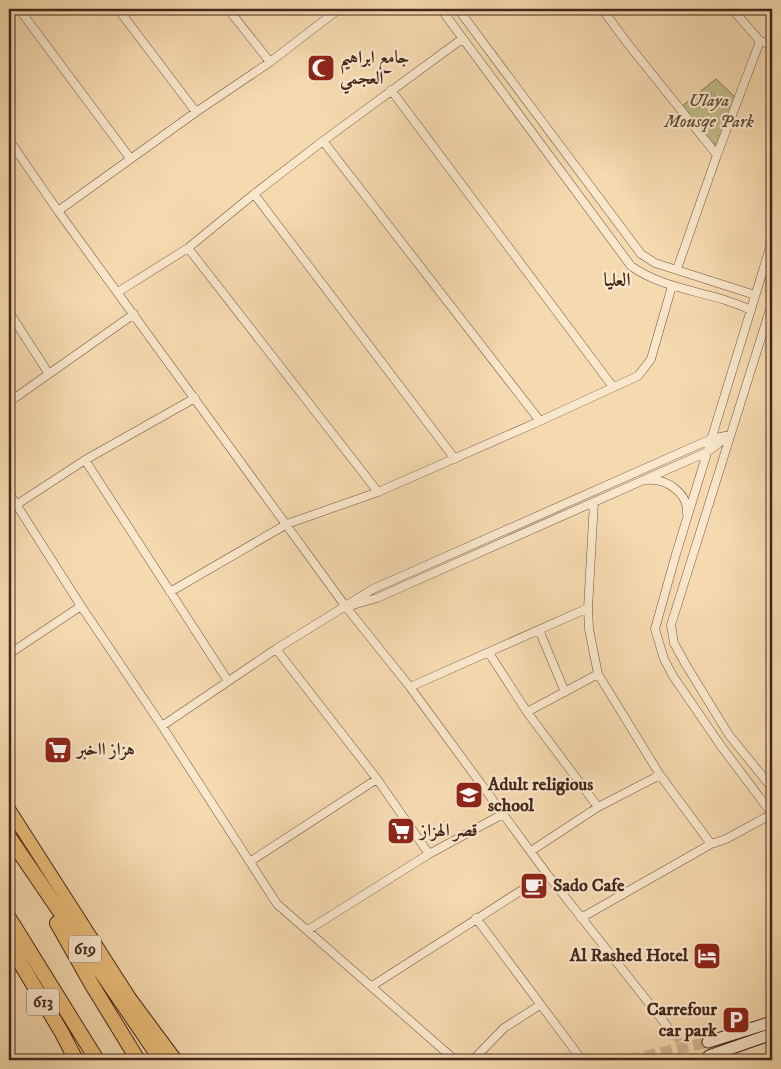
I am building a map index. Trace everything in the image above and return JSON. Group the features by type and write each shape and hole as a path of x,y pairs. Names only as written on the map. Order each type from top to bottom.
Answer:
{"highway":[{"path":"11,841 92,985 138,1060"},
{"name":"619","path":"11,841 161,1060"},
{"path":"9,918 97,1060"},
{"name":"613","path":"9,944 76,1060"}],"main road":[{"path":"9,809 130,998 176,1060"},
{"path":"708,1042 772,1022"},
{"path":"709,1056 772,1034"}],"street":[{"path":"18,9 130,158"},
{"path":"118,9 196,112"},
{"path":"228,9 270,62"},
{"path":"440,9 631,266 643,275 672,286 726,300 751,310"},
{"path":"458,9 641,254 655,263 755,295"},
{"path":"602,9 716,155"},
{"path":"732,9 760,41 772,45"},
{"path":"58,210 270,62 336,10"},
{"path":"118,292 188,248 323,141 462,39"},
{"path":"677,269 716,155 760,41"},
{"path":"391,90 613,387"},
{"path":"9,140 346,607 410,687 547,874 667,1026"},
{"path":"323,141 540,421"},
{"path":"254,194 455,459"},
{"path":"581,918 711,844 726,839 772,814 721,746 673,676 659,644 656,629 686,519 772,241"},
{"path":"188,248 378,492"},
{"path":"170,592 287,524 378,492 638,376 651,359 672,286"},
{"path":"772,303 770,319 730,435 671,625 674,643 686,665 730,735 772,788"},
{"path":"9,312 49,374"},
{"path":"9,402 134,314"},
{"path":"16,504 85,460 195,398"},
{"path":"162,726 276,649 373,589 712,438 730,435"},
{"path":"346,607 377,598 707,452 730,435"},
{"path":"85,460 228,681"},
{"path":"640,481 656,479 669,484 683,496 687,508 686,519"},
{"path":"9,493 81,606 278,904 455,1060"},
{"path":"594,502 588,608 589,629 598,674 660,775 711,844"},
{"path":"9,654 81,606"},
{"path":"410,687 588,608"},
{"path":"538,630 565,692"},
{"path":"276,649 377,779 429,854"},
{"path":"490,652 527,712 598,807"},
{"path":"527,712 598,674"},
{"path":"531,851 598,807 660,775"},
{"path":"251,861 377,779"},
{"path":"308,930 429,854 503,814"},
{"path":"372,986 547,874"},
{"path":"476,918 582,1060"},
{"path":"473,1060 504,1028 540,1005"}],"green space":[{"name":"Ulaya Mousqe Park","path":"716,79 735,97 717,155 681,107"}],"tunnel":[{"path":"667,1026 684,1047"},
{"path":"629,1060 708,1042"},
{"path":"687,1060 709,1056"}],"place":[{"name":"جامع ابراهيم العجمي","path":"321,68"},
{"name":"هزاز ااخبر","path":"58,750"},
{"name":"Adult religious school","path":"469,795"},
{"name":"قصر الهزاز","path":"401,831"},
{"name":"Sado Cafe","path":"534,886"},
{"name":"Al Rashed Hotel","path":"707,956"},
{"name":"Carrefour car park","path":"736,1020"}],"district":[{"name":"العليا","path":"617,280"}]}
